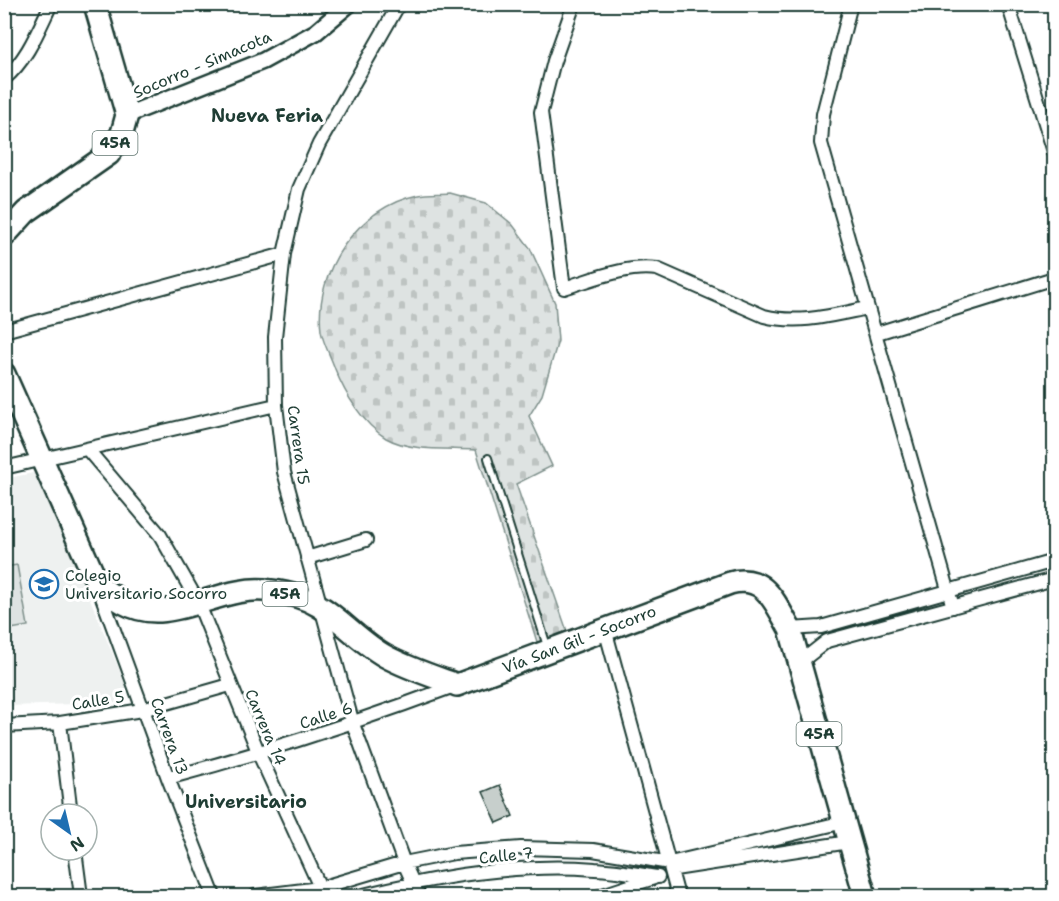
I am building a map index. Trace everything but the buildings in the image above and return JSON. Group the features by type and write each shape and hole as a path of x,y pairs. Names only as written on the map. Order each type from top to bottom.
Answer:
{"highway":[{"name":"45A","path":"4,236 26,212 109,154 122,133 127,115 95,4"},
{"path":"4,374 98,585"},
{"name":"Vía San Gil - Socorro","path":"457,685 743,579 755,582 771,596 790,629 865,897"},
{"name":"45A","path":"98,585 125,604 147,610 168,610 238,590 268,590 300,597 320,606 349,631 385,656 457,685"}],"street":[{"path":"4,79 15,70 30,48 51,4"},
{"name":"Socorro - Simacota","path":"127,115 262,61 316,32 349,4"},
{"name":"Carrera 15","path":"399,4 319,144 299,189 284,254 275,337 276,405 284,472 353,724 404,863 419,897"},
{"path":"574,4 548,80 541,112 564,288 620,271 648,268 657,269 764,316 780,320 813,319 868,308"},
{"path":"851,4 823,114 821,143 877,333 953,607"},
{"path":"1008,4 1054,152"},
{"path":"4,331 284,254"},
{"path":"877,333 1054,278"},
{"path":"4,468 276,405"},
{"name":"Carrera 14","path":"88,450 160,535 198,602 259,754 322,892"},
{"path":"307,558 366,540"},
{"path":"790,629 821,627 1054,561"},
{"path":"799,663 827,641 1054,579"},
{"name":"Carrera 13","path":"98,585 142,710 214,897"},
{"path":"605,629 678,897"},
{"name":"Calle 5","path":"4,726 60,723 142,710 230,685"},
{"name":"Calle 6","path":"168,778 259,754 353,724 457,685"},
{"path":"60,723 70,802"},
{"path":"255,897 322,892 404,863 454,853 521,848 593,850 670,866 846,832"},
{"path":"599,897 658,877 670,866 846,832"},
{"path":"521,848 525,868"},
{"path":"77,862 81,897"},
{"name":"Calle 7","path":"359,897 413,883 525,868 594,868 658,877"}],"lane":[{"path":"488,458 548,651"}],"shaded area":[{"name":"Colegio Universitario Socorro","path":"38,472 127,689 116,703 5,706 4,479"}],"green space":[{"path":"450,193 486,203 512,224 530,248 555,303 558,341 542,395 529,416 552,466 516,484 567,631 538,645 476,450 407,446 386,438 378,432 362,417 344,388 321,331 321,308 325,286 344,245 359,227 396,202 418,195"},
{"path":"17,565 28,626 5,630 5,567"}],"place":[{"name":"Colegio Universitario Socorro","path":"44,584"}],"district":[{"name":"Nueva Feria","path":"267,116"},
{"name":"Universitario","path":"246,802"}]}
